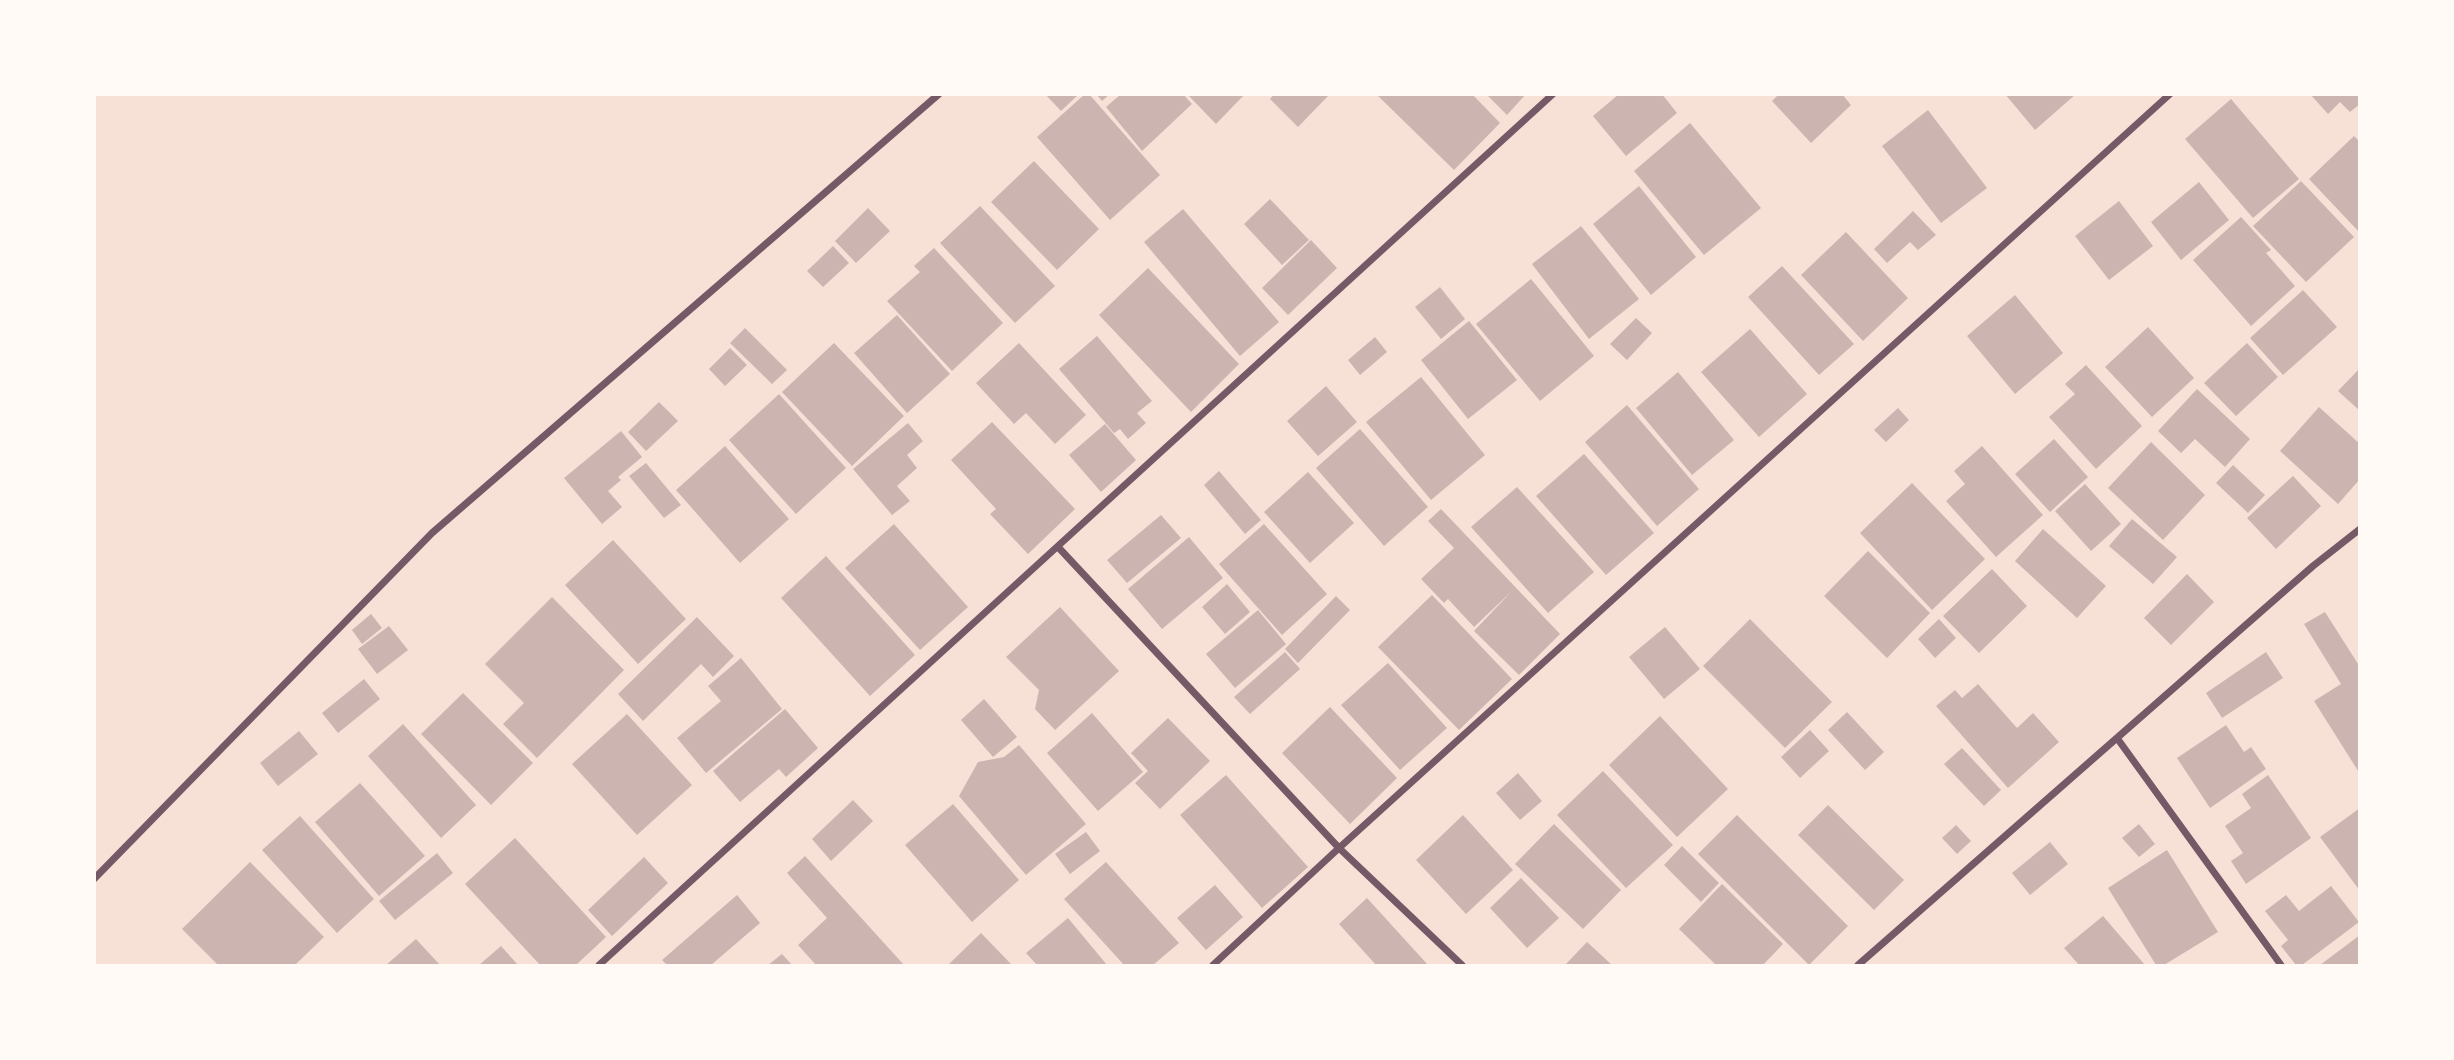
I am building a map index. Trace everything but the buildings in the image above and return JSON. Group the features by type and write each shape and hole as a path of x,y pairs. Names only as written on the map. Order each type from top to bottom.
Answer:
{"street":[{"path":"94,879 432,533 939,94"},
{"path":"599,965 1059,548 1553,94"},
{"path":"1213,965 2170,94"},
{"path":"1858,965 2313,566 2360,529"},
{"path":"1059,548 1339,848 1462,965"},
{"path":"2117,738 2281,965"}]}
